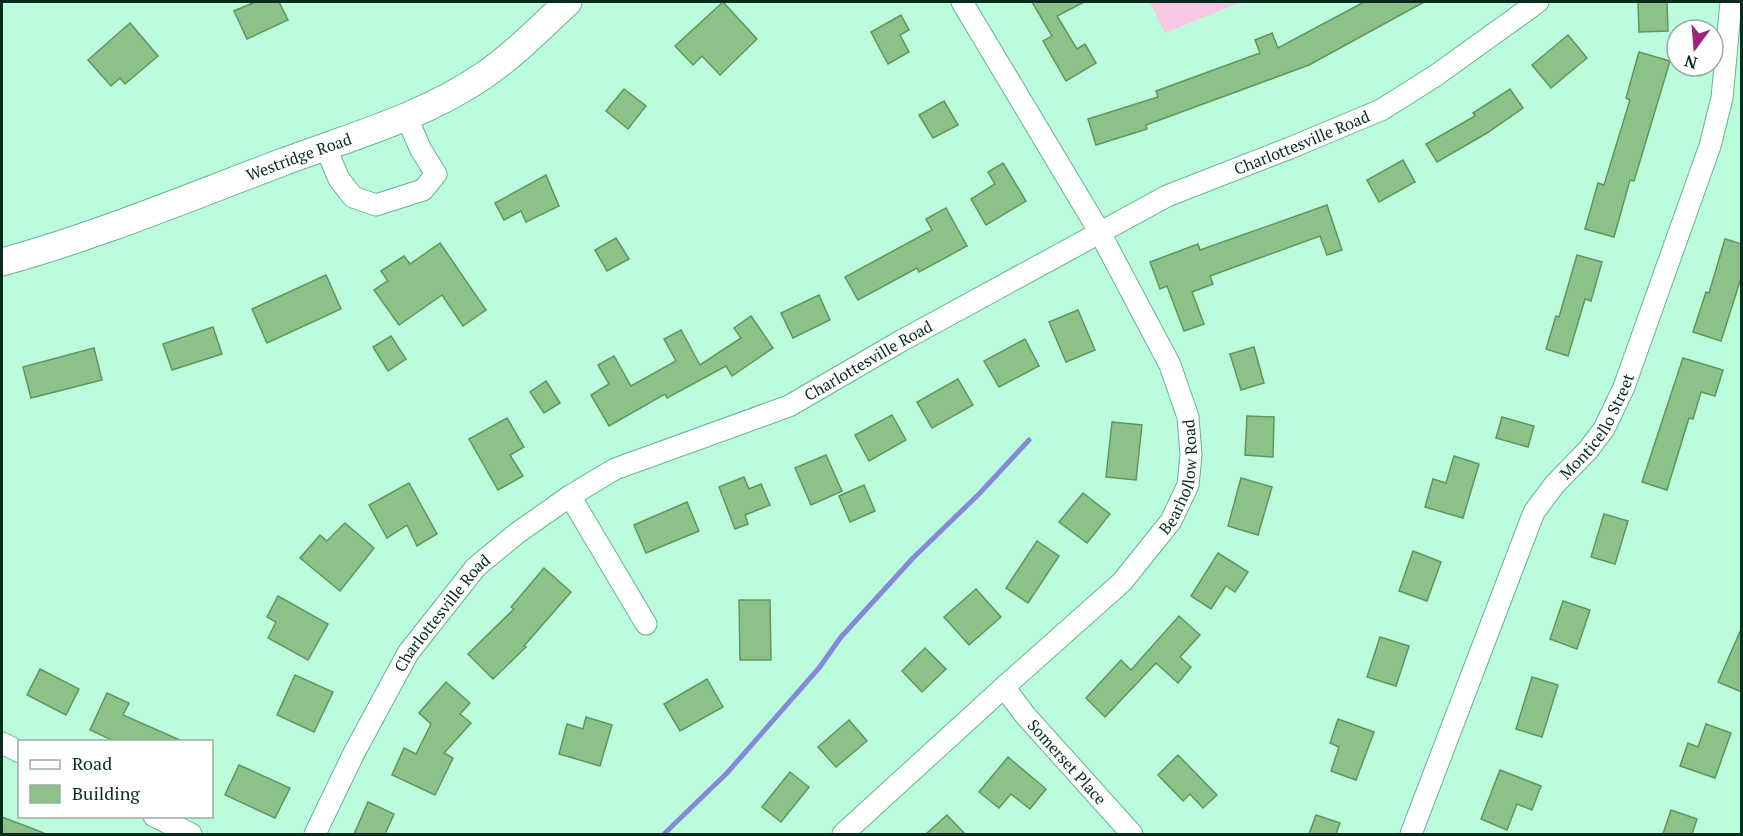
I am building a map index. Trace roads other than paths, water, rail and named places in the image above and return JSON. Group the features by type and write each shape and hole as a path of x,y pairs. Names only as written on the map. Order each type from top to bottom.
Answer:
{"main road":[{"name":"Westridge Road","path":"2,262 82,237 406,116 482,77 510,55 568,2"}],"street":[{"name":"Bearhollow Road","path":"843,834 1122,582 1172,521 1188,485 1191,455 1188,417 1170,365 1099,231 962,2"},
{"name":"Charlottesville Road","path":"315,834 354,753 408,653 476,567 516,534 570,496 615,469 789,406 1099,231 1167,196 1381,110 1435,76 1538,2"},
{"name":"Monticello Street","path":"1411,834 1534,512 1555,484 1588,450 1604,429 1624,387 1710,146 1722,98 1731,2"},
{"path":"325,146 339,179 353,197 376,205 423,190 436,174 421,150 406,116"},
{"path":"570,496 646,624"},
{"name":"Somerset Place","path":"1004,687 1025,715 1132,834"},
{"path":"2,743 18,751"},
{"path":"158,818 191,834"}],"waterway":[{"path":"664,834 727,773 819,668 841,637 913,558 979,494 1029,440"}]}
